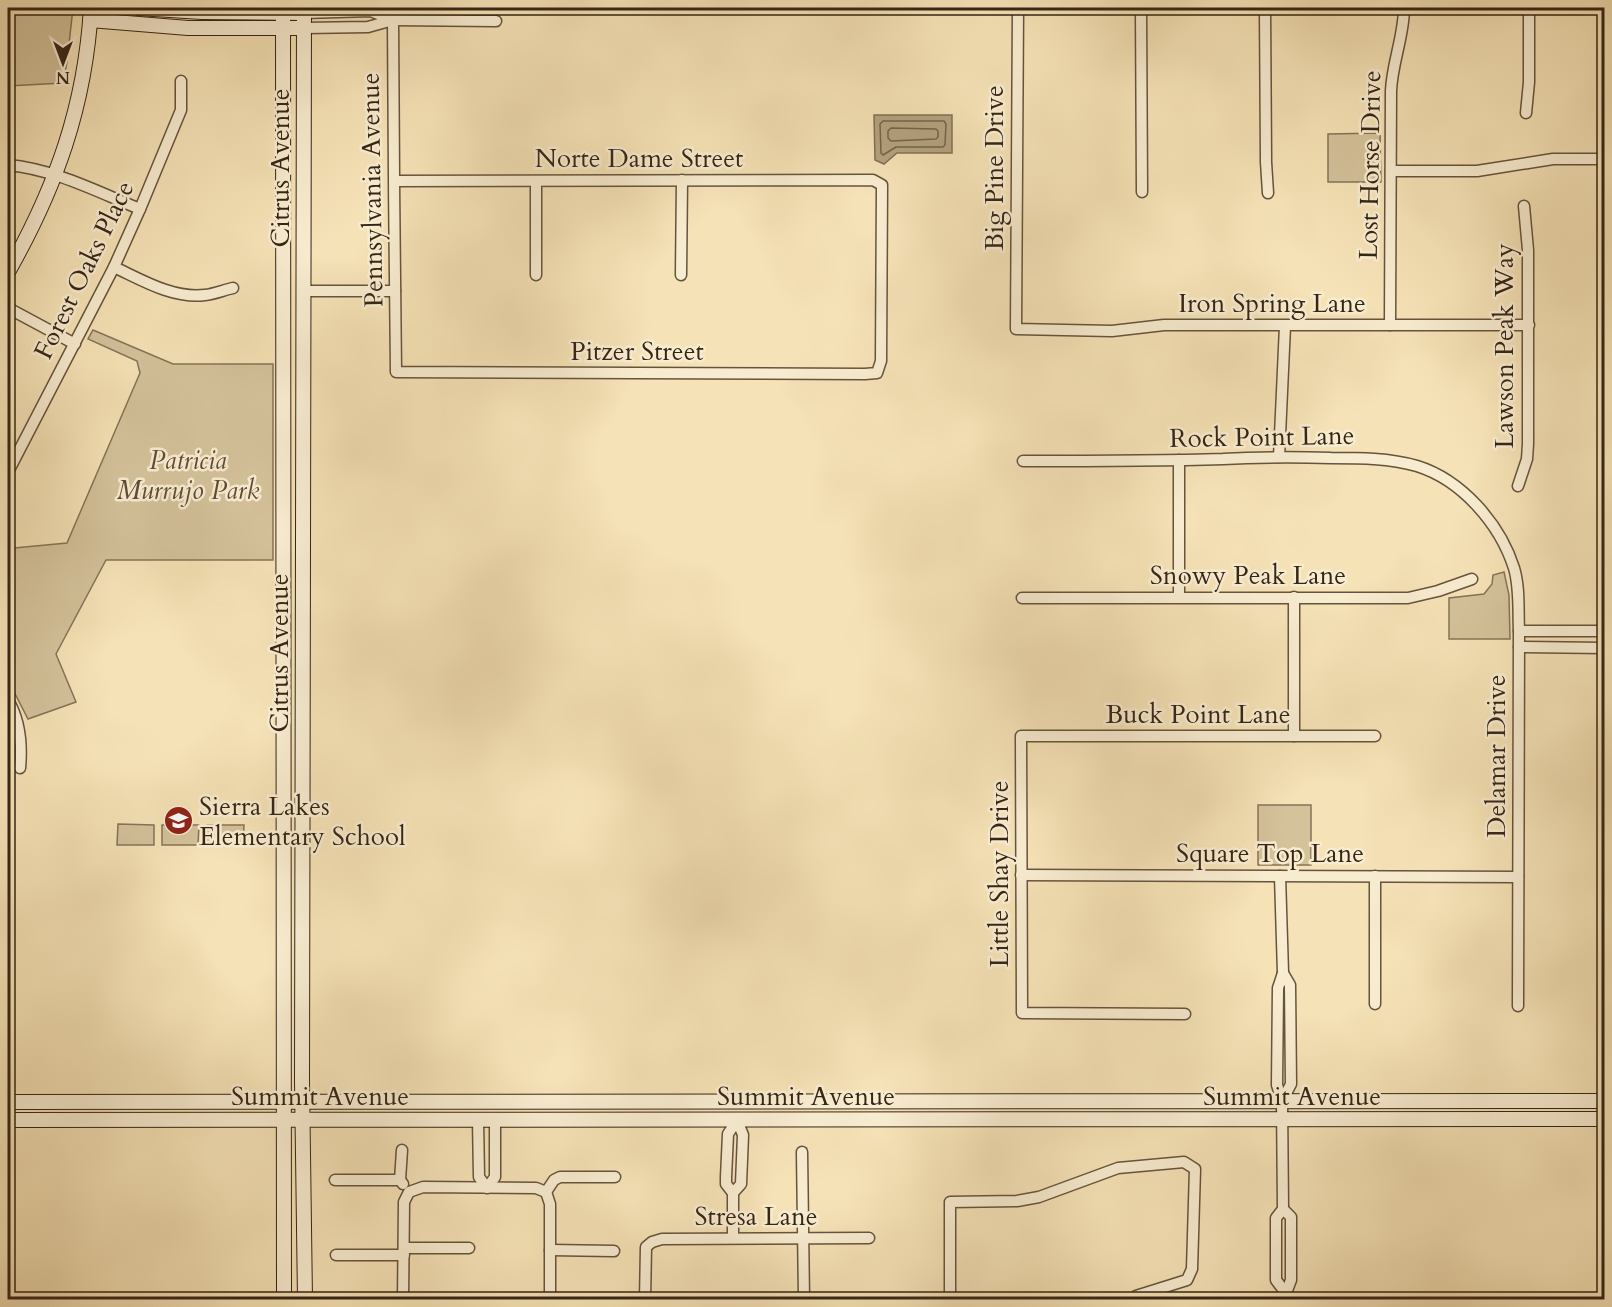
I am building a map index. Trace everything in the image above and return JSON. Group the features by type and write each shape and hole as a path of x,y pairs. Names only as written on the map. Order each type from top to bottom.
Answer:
{"main road":[{"path":"138,8 202,12 304,10"},
{"name":"Citrus Avenue","path":"283,10 284,1299"},
{"name":"Citrus Avenue","path":"304,10 303,1120 305,1299"},
{"path":"8,272 34,224 55,175 78,99 88,49 91,14 188,28 304,28"},
{"name":"Summit Avenue","path":"8,1102 1605,1101"},
{"name":"Summit Avenue","path":"8,1120 1605,1119"}],"street":[{"name":"Pennsylvania Avenue","path":"393,8 396,372"},
{"name":"Big Pine Drive","path":"1016,329 1018,8"},
{"path":"1141,8 1142,192"},
{"path":"1265,8 1268,193"},
{"name":"Lost Horse Drive","path":"1389,325 1392,78 1404,24 1404,8"},
{"path":"1526,113 1529,82 1529,8"},
{"path":"304,10 371,11 393,20"},
{"path":"304,28 368,27 393,20 496,21"},
{"name":"Forest Oaks Place","path":"8,472 114,267 140,209 181,110 181,81"},
{"path":"1391,171 1477,171 1553,159 1605,159"},
{"path":"8,165 55,175 140,209"},
{"path":"681,275 682,180"},
{"name":"Norte Dame Street","path":"394,181 873,180 882,185 880,361 877,373"},
{"path":"536,182 536,275"},
{"name":"Lawson Peak Way","path":"1518,486 1527,459 1528,444 1528,250 1524,206"},
{"path":"114,267 161,289 182,294 204,296 233,288"},
{"path":"304,291 395,291"},
{"path":"8,308 75,344"},
{"name":"Iron Spring Lane","path":"1016,329 1112,331 1164,325 1529,325"},
{"path":"1279,457 1285,326"},
{"name":"Pitzer Street","path":"396,372 877,373"},
{"name":"Rock Point Lane","path":"1023,462 1279,457 1371,458 1420,467 1458,488 1485,515"},
{"path":"1179,460 1179,597"},
{"name":"Delamar Drive","path":"1485,515 1505,548 1514,569 1518,592 1518,1006"},
{"name":"Snowy Peak Lane","path":"1022,598 1408,598 1438,591 1472,579"},
{"path":"1294,597 1294,736"},
{"path":"1519,631 1605,631"},
{"path":"1519,647 1605,648"},
{"path":"8,700 17,724 20,741 20,768"},
{"name":"Buck Point Lane","path":"1021,736 1375,736"},
{"name":"Little Shay Drive","path":"1021,736 1022,1012 1185,1014"},
{"name":"Square Top Lane","path":"1021,875 1518,877"},
{"path":"1280,876 1283,973 1278,988 1277,1085 1282,1101 1283,1120 1283,1209 1291,1217 1291,1280 1285,1296"},
{"path":"1375,876 1375,1004"},
{"path":"1282,1101 1291,1084 1290,985 1283,973"},
{"path":"1277,1020 1291,1020"},
{"path":"478,1120 479,1176 487,1188"},
{"path":"487,1188 495,1177 495,1120"},
{"path":"733,1238 733,1193 726,1184 728,1134 736,1120"},
{"path":"733,1193 741,1184 743,1135 736,1120"},
{"path":"402,1150 400,1180 409,1192"},
{"path":"802,1152 804,1299"},
{"path":"479,1161 495,1161"},
{"path":"950,1299 950,1202 1028,1199 1118,1168 1184,1162 1195,1169 1192,1269 1187,1280 1131,1299"},
{"path":"546,1192 554,1180 560,1177 615,1177"},
{"path":"335,1180 400,1180"},
{"path":"403,1299 404,1202 409,1192 423,1187 536,1188 546,1192 550,1204 550,1299"},
{"name":"Stresa Lane","path":"645,1299 646,1247 662,1239 869,1238"},
{"path":"336,1255 469,1248"},
{"path":"550,1250 614,1251"}],"green space":[{"path":"8,8 73,8 63,83 8,86"},
{"path":"1380,133 1381,182 1328,182 1328,134"},
{"name":"Patricia Murrujo Park","path":"93,330 173,364 273,364 273,560 106,560 56,654 76,702 28,719 8,680 8,545 14,548 67,543 140,373 137,361 88,339"},
{"path":"1504,572 1509,595 1510,639 1449,639 1449,598 1484,594 1492,584 1493,575"},
{"path":"1258,805 1311,805 1311,865 1258,865"},
{"path":"118,824 154,825 154,845 117,845"},
{"path":"162,825 199,825 198,845 162,845"},
{"path":"207,825 244,825 243,845 207,845"}],"water":[{"path":"874,115 952,115 952,153 897,153 884,164 875,160"}],"place":[{"name":"Sierra Lakes Elementary School","path":"178,821"}]}
